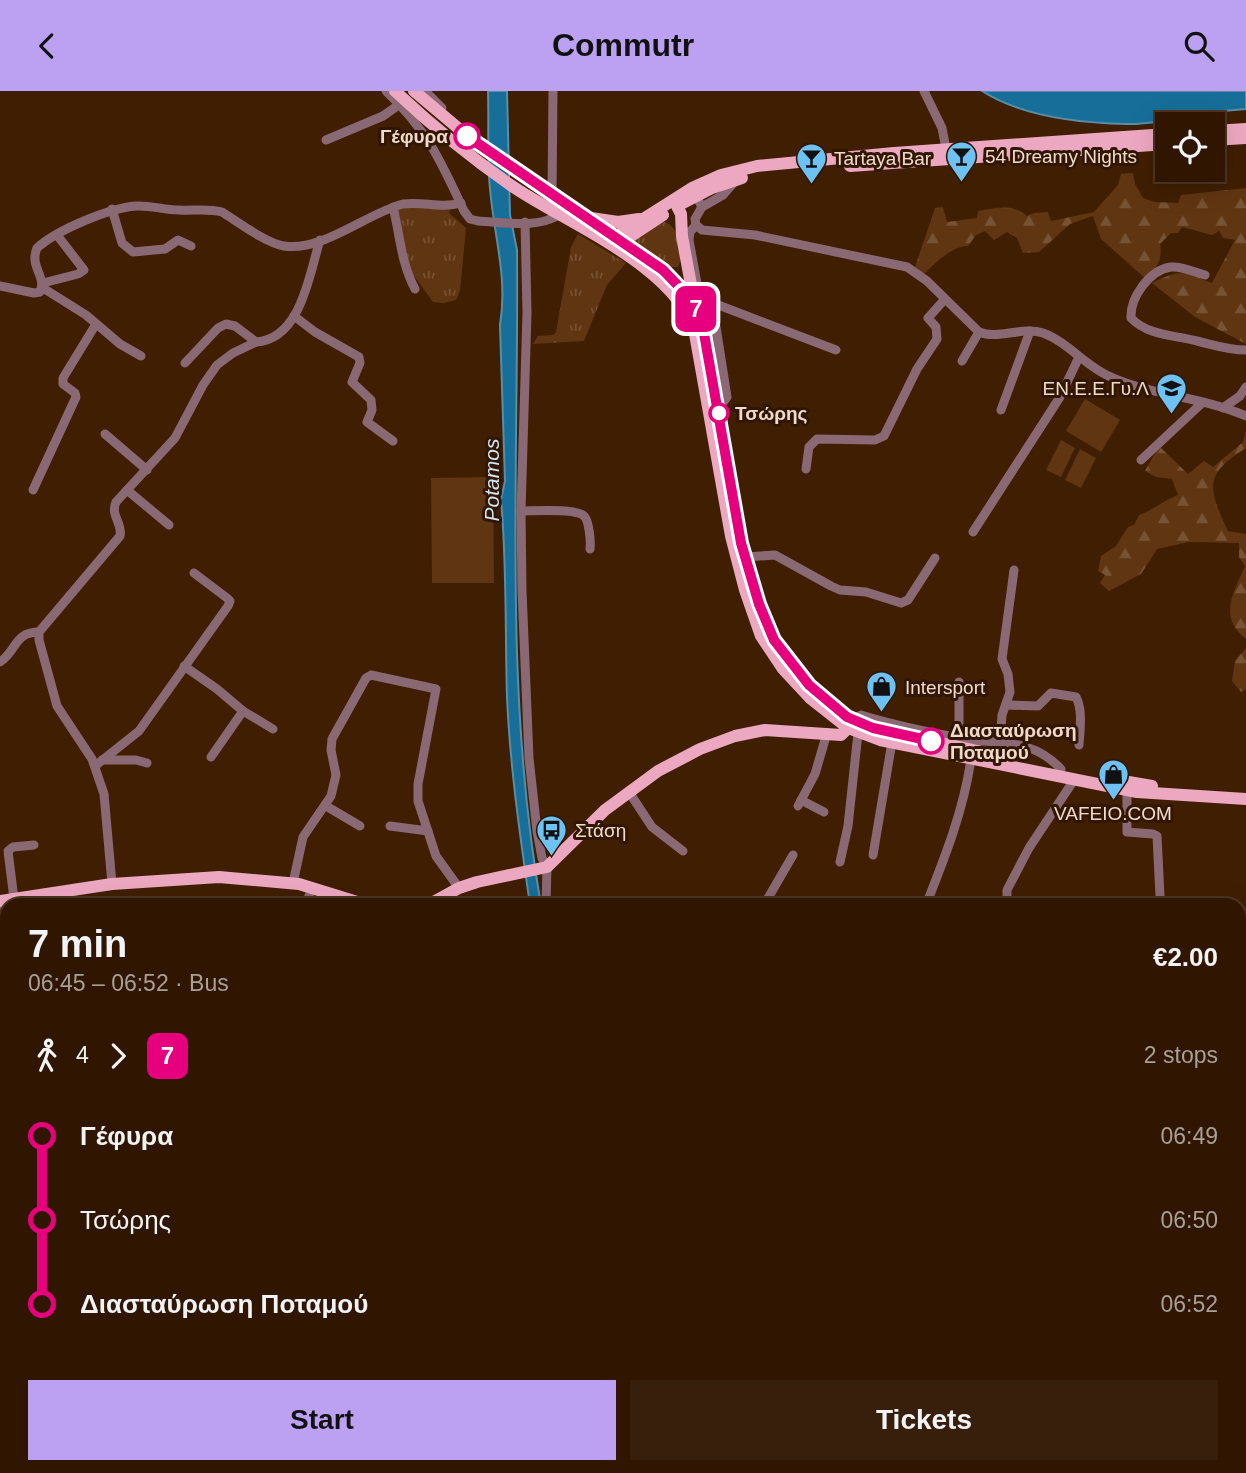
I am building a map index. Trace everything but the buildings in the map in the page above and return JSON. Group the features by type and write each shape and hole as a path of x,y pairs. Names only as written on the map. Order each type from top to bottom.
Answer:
{"main road":[{"path":"410,95 515,171 585,217 676,295 690,317 698,345 731,536 757,627 771,653 810,698 851,725 959,743 1060,769 1156,786 1246,791"},
{"path":"410,95 475,160 553,218 614,242 674,274 681,272 688,265"},
{"path":"1225,130 1246,129"},
{"path":"614,242 643,218 736,179 786,170 1155,135"},
{"path":"1225,139 1246,138"},
{"path":"697,197 720,175 757,166 1155,144"},
{"path":"670,206 681,215 682,236 704,331 745,557 766,623 779,649 809,685 851,725"},
{"path":"614,242 670,206"},
{"path":"585,217 608,222 643,218"},
{"path":"663,270 697,301"},
{"path":"441,898 477,882 542,869 629,792 676,760 700,748 735,736 769,730 844,735 851,725"},
{"path":"894,734 971,759 1127,791 1179,797 1246,799"},
{"path":"18,898 112,884 219,877 293,883 346,898"}],"street":[{"path":"386,91 410,95"},
{"path":"552,196 553,91"},
{"path":"924,91 938,124 944,154"},
{"path":"326,140 383,115 410,95"},
{"path":"410,95 414,118 432,145 470,219 520,222 553,218"},
{"path":"697,197 695,219 696,225 702,230 755,235 907,267 921,275 979,332 990,334 1030,331 1045,334 1098,371 1123,382 1246,416"},
{"path":"142,356 120,344 86,315 43,285 35,263 35,251 41,244 112,209 149,206 177,210 214,209 283,246 320,240 393,207 411,203 441,207 461,204"},
{"path":"393,207 404,265 415,289"},
{"path":"112,209 122,243 133,252 165,249 178,240 191,246"},
{"path":"520,222 527,313 521,511 529,758 545,898"},
{"path":"696,225 690,232 689,240 697,301 836,350"},
{"path":"0,286 40,292 43,285 83,271 81,264 57,235"},
{"path":"112,884 106,804 98,763 57,706 39,632 119,538 121,529 113,510 116,502 174,438 217,365 233,353 275,337 294,316 320,240"},
{"path":"1205,275 1175,267 1159,271 1142,287 1130,312 1130,318 1136,324 1158,334 1226,349 1246,350"},
{"path":"806,468 809,447 817,439 825,437 875,440 884,436 917,369 937,339 936,327 928,318 945,299"},
{"path":"294,316 315,333 359,357 360,363 352,382 372,400 372,410 367,422 393,442"},
{"path":"33,490 76,399 75,393 63,384 63,378 96,324"},
{"path":"185,363 218,328 226,324 235,326 256,342"},
{"path":"1000,410 1030,331"},
{"path":"961,361 979,332"},
{"path":"973,532 1060,397 1079,357"},
{"path":"1223,408 1240,396 1246,387"},
{"path":"1141,460 1202,403"},
{"path":"105,434 147,470"},
{"path":"127,490 169,524"},
{"path":"521,511 573,512 583,515 591,540 590,549"},
{"path":"745,557 775,555 840,590 866,592 901,603 908,600 935,558"},
{"path":"1000,741 1002,715 1010,687 1002,659 1014,571"},
{"path":"98,763 139,731 229,604 227,597 194,573"},
{"path":"0,661 7,657 23,636 39,632"},
{"path":"184,666 245,712 273,729"},
{"path":"293,883 303,837 331,796 336,775 331,750 332,739 367,677 372,675 436,689 417,787 418,801 439,861 459,888"},
{"path":"959,682 959,743 1000,741 1040,752 1060,769"},
{"path":"1006,705 1038,706 1051,693 1076,697 1079,701 1079,745"},
{"path":"225,748 245,712"},
{"path":"211,757 245,712"},
{"path":"840,862 848,826 851,725"},
{"path":"824,812 800,803 816,774 827,733"},
{"path":"873,855 894,734"},
{"path":"929,898 967,788 971,759"},
{"path":"98,763 136,760 147,763"},
{"path":"1008,898 1007,890 1029,848 1074,780"},
{"path":"1127,791 1127,832 1157,836 1160,896"},
{"path":"629,792 652,827 683,851"},
{"path":"326,806 360,826"},
{"path":"390,826 428,831"},
{"path":"5,898 8,851 13,847 34,845"},
{"path":"768,898 793,855"},
{"path":"308,898 312,887"}],"green space":[{"path":"1133,173 1135,184 1143,198 1155,202 1178,203 1181,195 1246,188 1246,344 1195,317 1152,283 1182,273 1212,283 1235,240 1223,238 1219,231 1212,235 1182,227 1178,233 1171,233 1160,244 1158,263 1146,279 1101,239 1093,216 1070,224 1039,252 1023,253 1017,238 1007,232 994,240 985,231 976,235 968,246 944,256 924,274 914,270 935,208 943,207 947,222 977,218 978,211 1004,207 1016,209 1027,216 1048,212 1051,221 1094,212 1118,185 1121,174"},
{"path":"403,206 451,209 449,213 466,228 460,291 456,300 433,302 412,273 395,208"},
{"path":"664,222 677,234 680,255 678,267 668,267 632,242"},
{"path":"578,234 626,263 607,285 584,341 533,344 538,336 553,335 556,332 571,247"},
{"path":"1085,399 1120,420 1101,452 1066,431"},
{"path":"1246,431 1246,448 1222,466 1213,483 1216,504 1228,531 1246,534 1246,639 1237,631 1230,614 1233,596 1245,566 1239,557 1239,543 1189,542 1157,549 1141,574 1109,591 1100,583 1105,575 1098,571 1101,556 1116,546 1139,515 1178,495 1172,479 1156,477 1145,471 1159,446 1188,474 1204,461 1213,467 1243,442"},
{"path":"1061,440 1075,448 1061,477 1046,470"},
{"path":"1080,449 1096,458 1081,488 1065,480"},
{"path":"493,477 494,583 432,583 431,478"},
{"path":"1246,648 1246,689 1241,692 1232,681 1235,661"}],"water":[{"path":"488,91 507,91 510,215 517,250 517,660 529,824 540,898 529,898 508,723 501,499 505,481 500,325 502,291 489,177"},
{"path":"982,91 1246,91 1246,109 1155,112 1155,122 1132,124 1051,117 997,100"}],"bus line":[{"name":"7","path":"467,136 663,270 683,289 702,322 741,543 759,604 774,640 790,664 809,685 847,717 873,728 931,741"}],"place":[{"name":"Γέφυρα","path":"467,136"},
{"name":"54 Dreamy Nights","path":"962,183"},
{"name":"Tartaya Bar","path":"811,185"},
{"name":"Τσώρης","path":"719,413"},
{"name":"ΕΝ.Ε.Ε.Γυ.Λ","path":"1172,415"},
{"name":"Intersport","path":"882,714"},
{"name":"Διασταύρωση Ποταμού","path":"931,741"},
{"name":"VAFEIO.COM","path":"1113,801"},
{"name":"Στάση","path":"552,857"}],"water label":[{"name":"Potamos","path":"491,480"}]}
